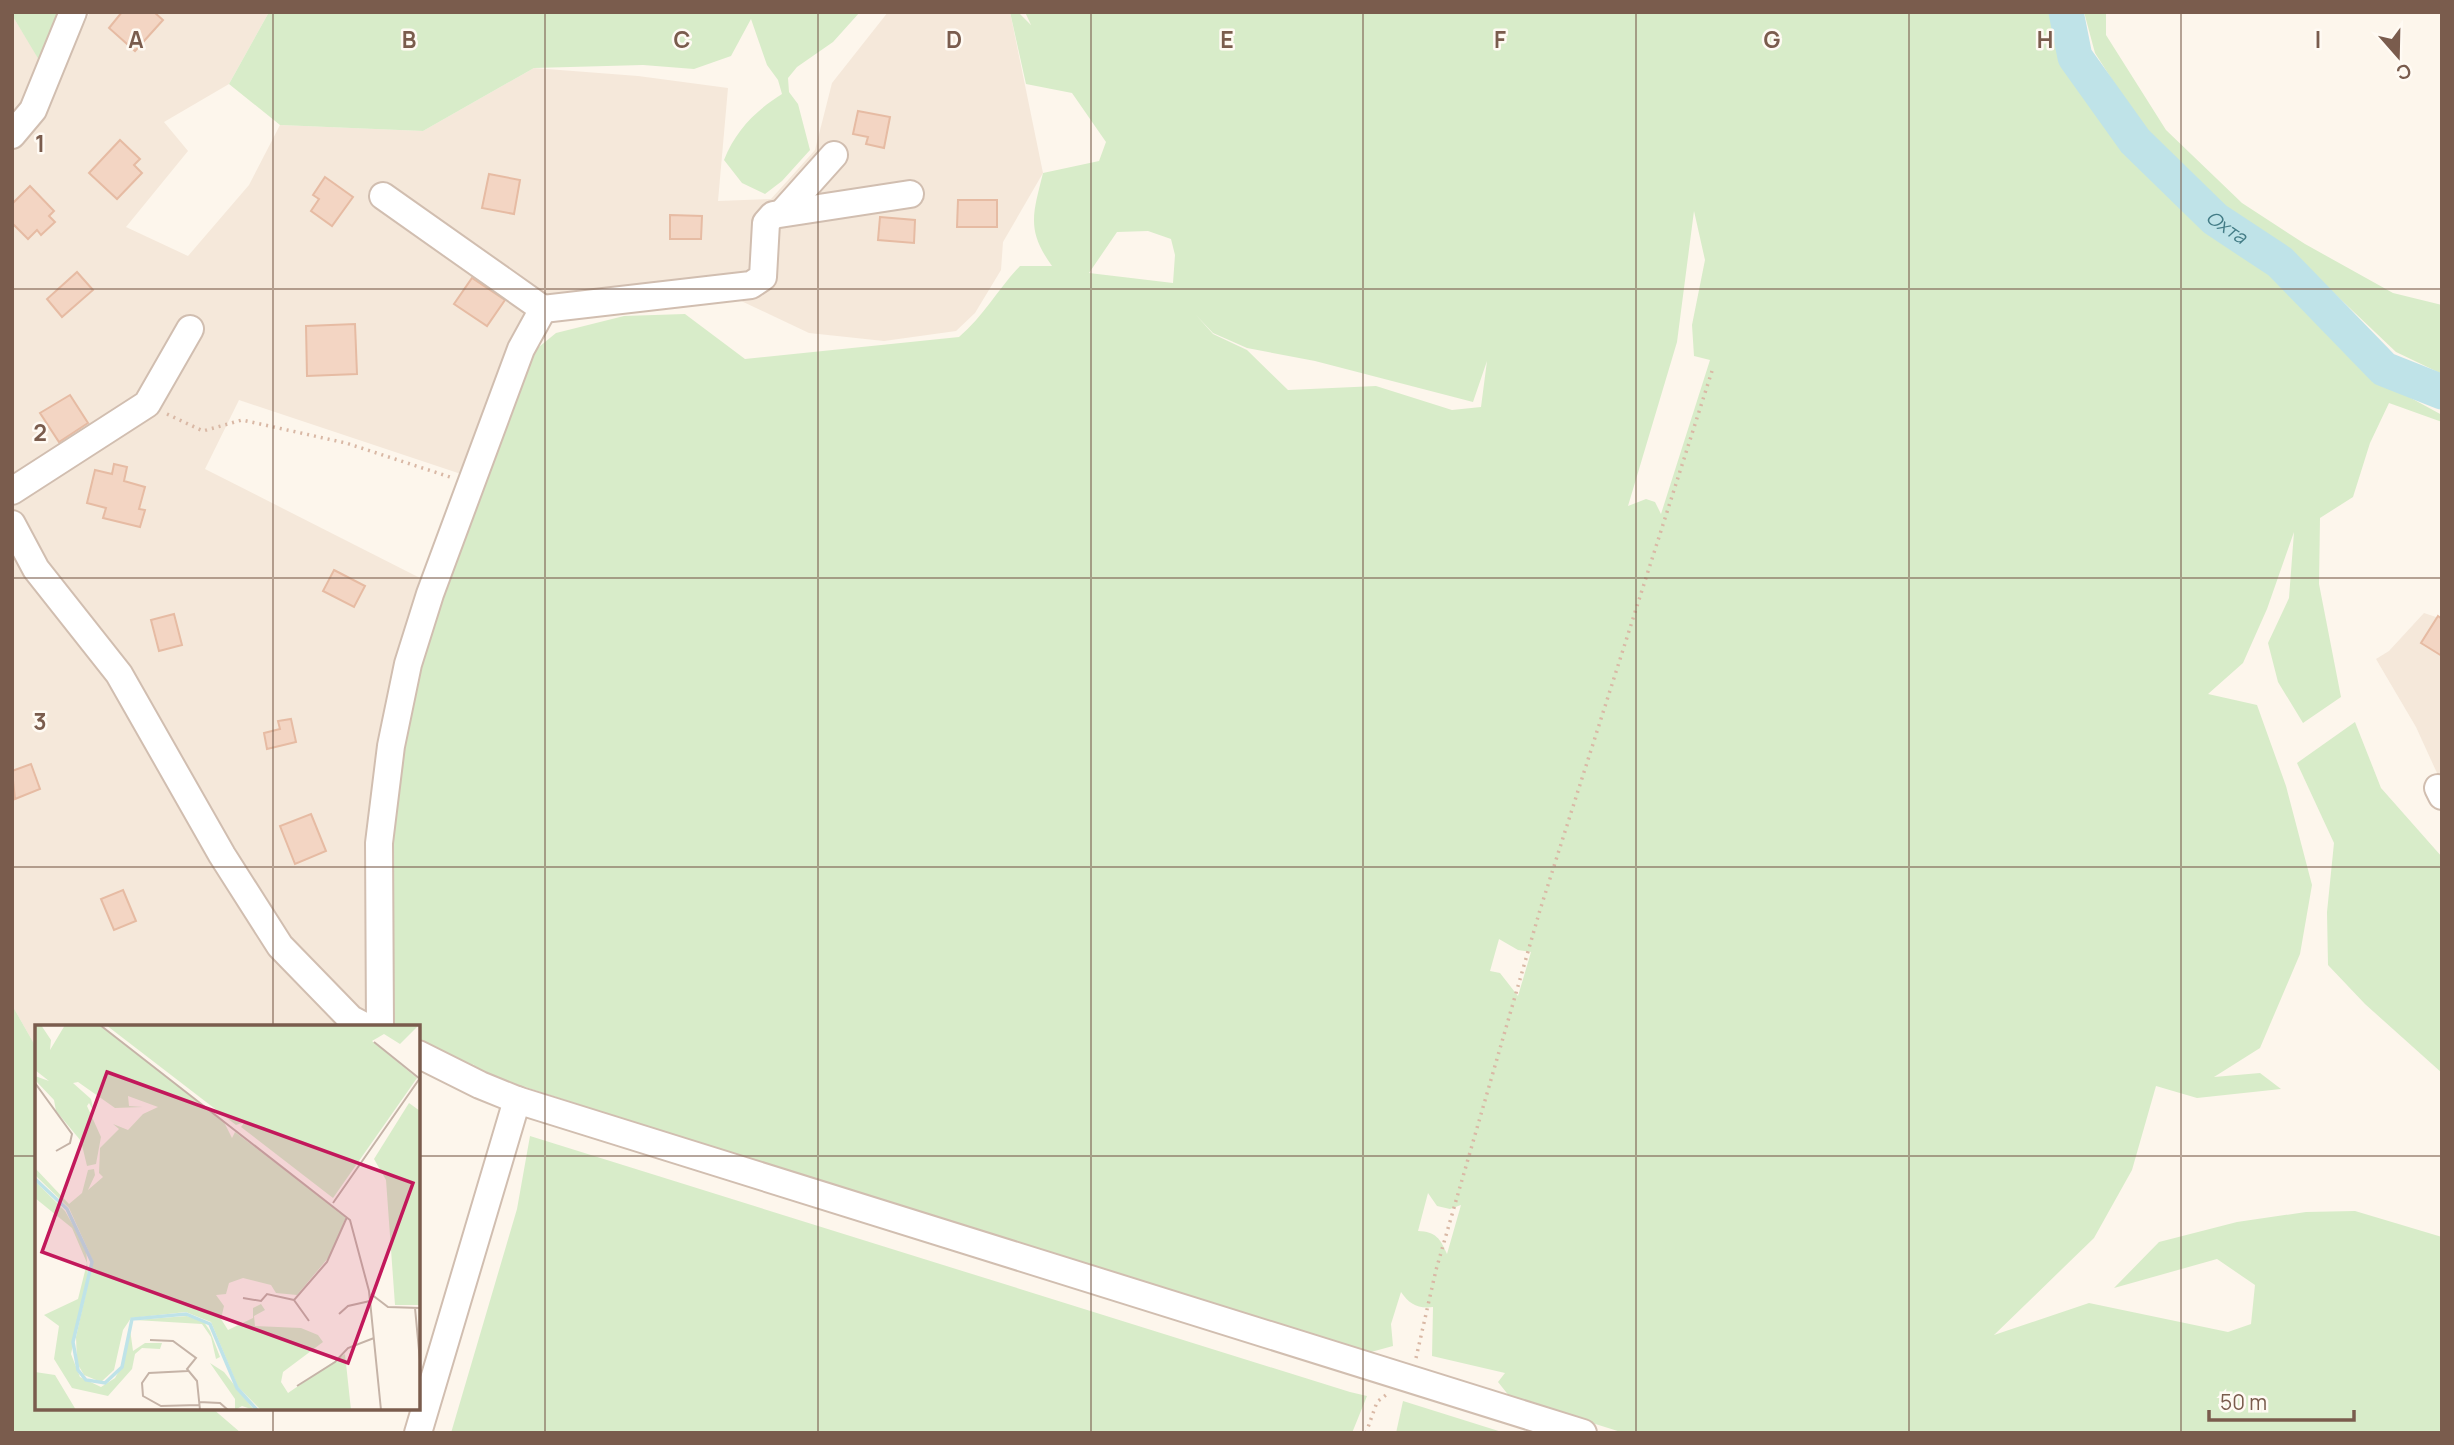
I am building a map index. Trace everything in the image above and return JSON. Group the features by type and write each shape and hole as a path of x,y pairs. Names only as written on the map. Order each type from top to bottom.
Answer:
{"street":[{"path":"12,135 33,110 74,12"},
{"path":"783,212 834,155"},
{"path":"383,195 543,309 751,285 763,277 766,223 773,215 910,194"},
{"path":"380,1025 379,843 391,746 408,664 426,605 521,349 543,309"},
{"path":"12,491 147,404 190,329"},
{"path":"12,524 36,569 119,674 222,855 280,946 351,1019 362,1025"},
{"path":"12,548 36,569"},
{"path":"420,1055 517,1100 1583,1433"},
{"path":"418,1433 517,1100"}],"path":[{"path":"1366,1433 1377,1402 1407,1378 1418,1353 1436,1270 1540,910 1712,371"},
{"path":"147,404 203,431 242,419 346,443 472,485"}],"shaded area":[{"path":"90,12 269,12 229,84 164,122 188,151 126,227 188,256 249,185 280,125 423,131 534,68 638,76 728,88 718,201 771,199 815,150 832,83 888,12 1010,12 1043,173 1003,242 1001,270 975,313 956,331 884,341 809,333 720,291 545,311 467,476 239,400 205,469 422,579 389,692 372,784 369,879 372,980 363,1025 35,1025 35,1045 12,1005 12,15 55,84"},
{"path":"2424,613 2442,619 2442,784 2416,727 2376,659 2389,651"}],"green space":[{"path":"12,12 65,12 39,60 12,15"},
{"path":"269,12 860,12 833,42 797,67 788,78 789,92 798,104 810,150 782,181 765,194 742,183 724,160 734,139 747,122 782,94 778,80 767,65 751,19 731,56 694,69 643,65 534,68 423,131 280,125 229,84"},
{"path":"1010,12 1018,12 1031,25 1025,12 2054,12 2068,65 2132,150 2203,228 2275,271 2313,317 2378,380 2442,415 2442,422 2389,403 2370,443 2353,497 2320,518 2319,584 2341,697 2303,723 2278,682 2268,643 2289,598 2294,532 2267,609 2243,663 2208,694 2257,705 2286,786 2312,885 2300,954 2260,1048 2214,1077 2260,1073 2281,1089 2197,1098 2156,1086 2132,1170 2094,1238 1994,1335 2089,1303 2228,1332 2251,1324 2255,1285 2217,1259 2114,1288 2159,1242 2237,1222 2306,1212 2355,1211 2442,1237 2442,1433 1624,1433 1510,1397 1498,1382 1505,1373 1432,1356 1433,1307 1414,1305 1401,1292 1391,1324 1393,1346 1360,1355 472,1070 474,1064 467,1072 420,1047 420,1025 387,1025 391,795 440,585 534,351 556,333 624,316 685,314 745,359 959,337 1020,266 1052,266 1035,232 1035,211 1043,173 1099,161 1106,142 1072,93 1026,84","holes":["1694,211 1705,260 1692,325 1694,356 1710,360 1661,514 1655,502 1646,499 1628,506 1677,342","1148,231 1171,239 1175,255 1173,283 1089,273 1117,232","1196,315 1213,333 1247,348 1315,361 1473,402 1487,361 1481,407 1452,410 1376,386 1288,390 1247,350 1213,334","1499,939 1518,950 1531,952 1518,996 1500,973 1490,971","1428,1193 1437,1206 1450,1209 1461,1205 1447,1254 1437,1237 1418,1231"]},
{"path":"2084,12 2106,12 2106,35 2166,130 2242,203 2305,244 2393,293 2442,305 2442,374 2396,352 2294,255 2234,216 2150,139 2095,53"},
{"path":"2355,722 2381,788 2442,857 2442,1073 2365,1004 2328,965 2327,912 2334,843 2297,763"},
{"path":"12,1005 35,1045 35,1410 214,1410 241,1433 12,1433"},
{"path":"530,1136 1367,1396 1352,1433 451,1433 517,1209"},
{"path":"1403,1401 1505,1433 1396,1433"}],"building":[{"path":"122,12 154,12 163,20 135,51 109,28"},
{"path":"858,111 890,117 884,148 866,144 868,137 853,134"},
{"path":"120,140 140,159 134,165 142,173 117,199 89,173"},
{"path":"489,174 520,180 514,214 482,208"},
{"path":"325,177 353,197 332,226 311,211 319,199 313,195"},
{"path":"30,186 54,211 49,216 55,222 41,235 37,230 28,239 12,223 12,204"},
{"path":"958,200 997,200 997,227 957,227"},
{"path":"670,215 702,216 701,239 670,239"},
{"path":"880,217 915,220 914,243 878,240"},
{"path":"77,272 93,290 62,317 47,299"},
{"path":"472,278 505,300 487,326 454,304"},
{"path":"355,324 357,374 307,376 306,326"},
{"path":"70,395 88,423 59,442 40,413"},
{"path":"114,464 127,467 124,481 145,487 139,509 145,510 140,527 103,518 106,508 87,503 95,470 112,474"},
{"path":"334,570 365,586 354,607 323,591"},
{"path":"174,614 182,645 159,651 151,620"},
{"path":"2438,616 2442,619 2442,656 2421,643"},
{"path":"291,719 296,742 267,749 264,733 280,729 278,721"},
{"path":"31,764 40,789 15,799 12,771"},
{"path":"311,814 326,851 295,864 280,826"},
{"path":"123,890 136,921 114,930 101,899"}],"waterway":[{"name":"Охта","path":"2066,12 2075,57 2135,141 2215,219 2280,262 2384,369 2442,392"}]}
